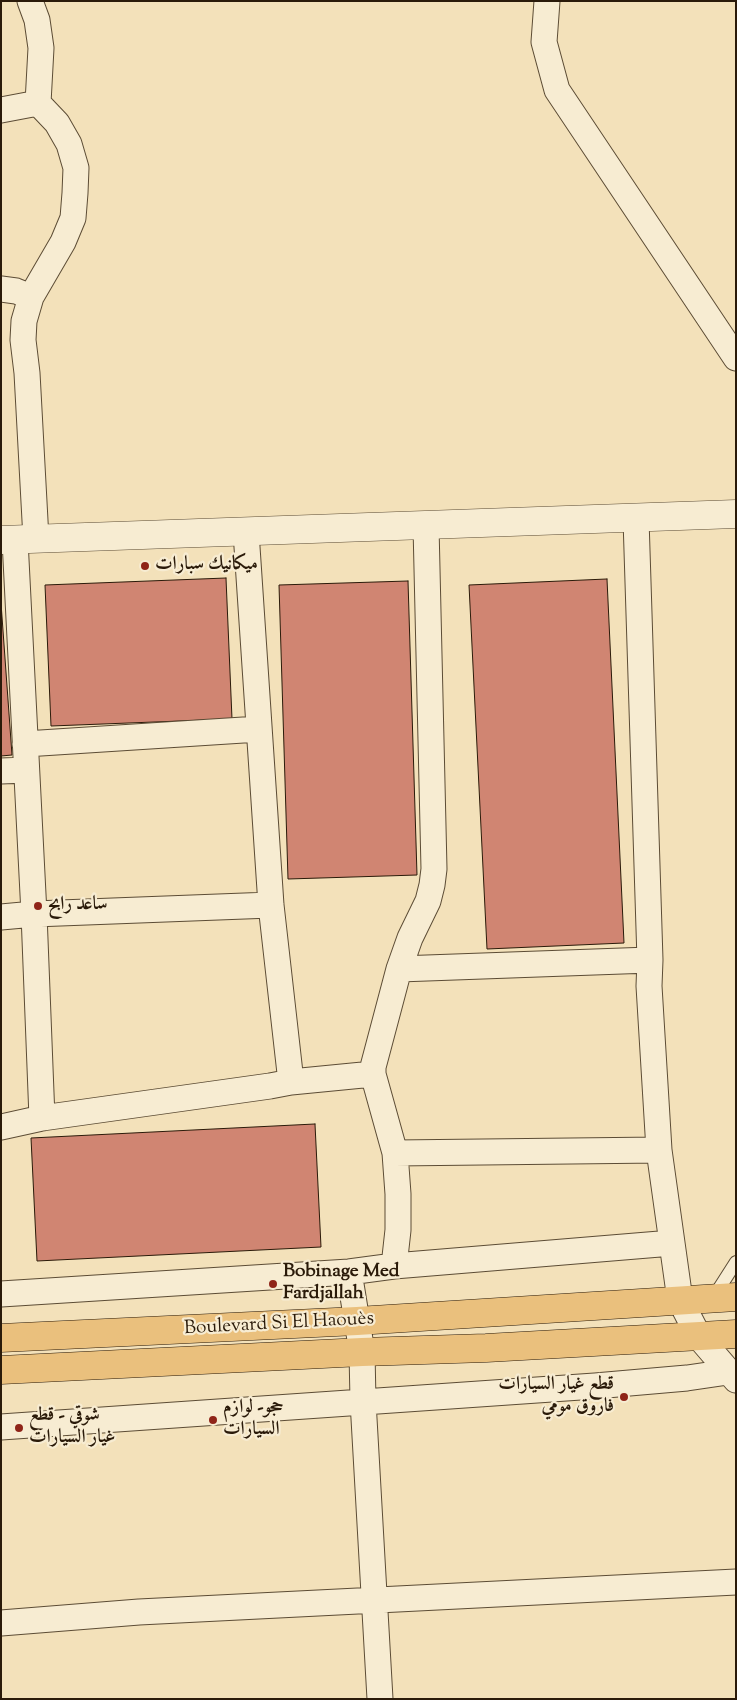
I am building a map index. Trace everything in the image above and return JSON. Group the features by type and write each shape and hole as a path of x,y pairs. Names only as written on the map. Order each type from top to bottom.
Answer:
{"main road":[{"name":"Boulevard Si El Haouès","path":"1,1338 357,1321 724,1297"},
{"name":"Boulevard Si El Haouès","path":"1,1370 362,1352 486,1348 736,1334"}],"street":[{"path":"30,1 37,20 41,48 38,103 58,123 69,144 76,168 73,218 63,242 31,298 24,320 22,340 27,373 17,540 42,1118"},
{"path":"547,1 544,42 556,90 736,358"},
{"path":"1,110 38,103"},
{"path":"1,289 16,291 31,298"},
{"path":"17,540 736,514"},
{"path":"636,518 650,960 649,986 659,1150 680,1300 699,1336 732,1376"},
{"path":"394,1266 398,1230 395,1153 373,1074 374,1060 399,969 410,938 428,901 434,869 426,526"},
{"path":"246,532 271,905 291,1082"},
{"path":"25,744 259,729"},
{"path":"1,771 26,770"},
{"path":"1,917 34,914 271,905"},
{"path":"399,969 650,960"},
{"path":"1,1127 42,1118 291,1082 373,1074"},
{"path":"395,1153 659,1150"},
{"path":"1,1294 350,1272 394,1266 672,1243"},
{"path":"350,1272 362,1352 363,1401 380,1699"},
{"path":"1,1427 732,1376"},
{"path":"1,1623 138,1612 736,1582"}],"lane":[{"path":"724,1297 736,1262"}],"building":[{"path":"226,578 232,719 51,726 45,585"},
{"path":"607,579 624,943 487,949 469,585"},
{"path":"408,581 417,875 288,879 279,585"},
{"path":"1,603 12,755 1,756"},
{"path":"315,1124 321,1247 37,1261 31,1138"}],"place":[{"name":"ميكانيك سبارات","path":"145,566"},
{"name":"ساعد رابح","path":"38,906"},
{"name":"Bobinage Med Fardjallah","path":"273,1284"},
{"name":"قطع غيار السيارات فاروق مومي","path":"624,1397"},
{"name":"حجو- لوازم السيارات","path":"213,1420"},
{"name":"شوقي - قطع غيار السيارات","path":"19,1428"}]}
